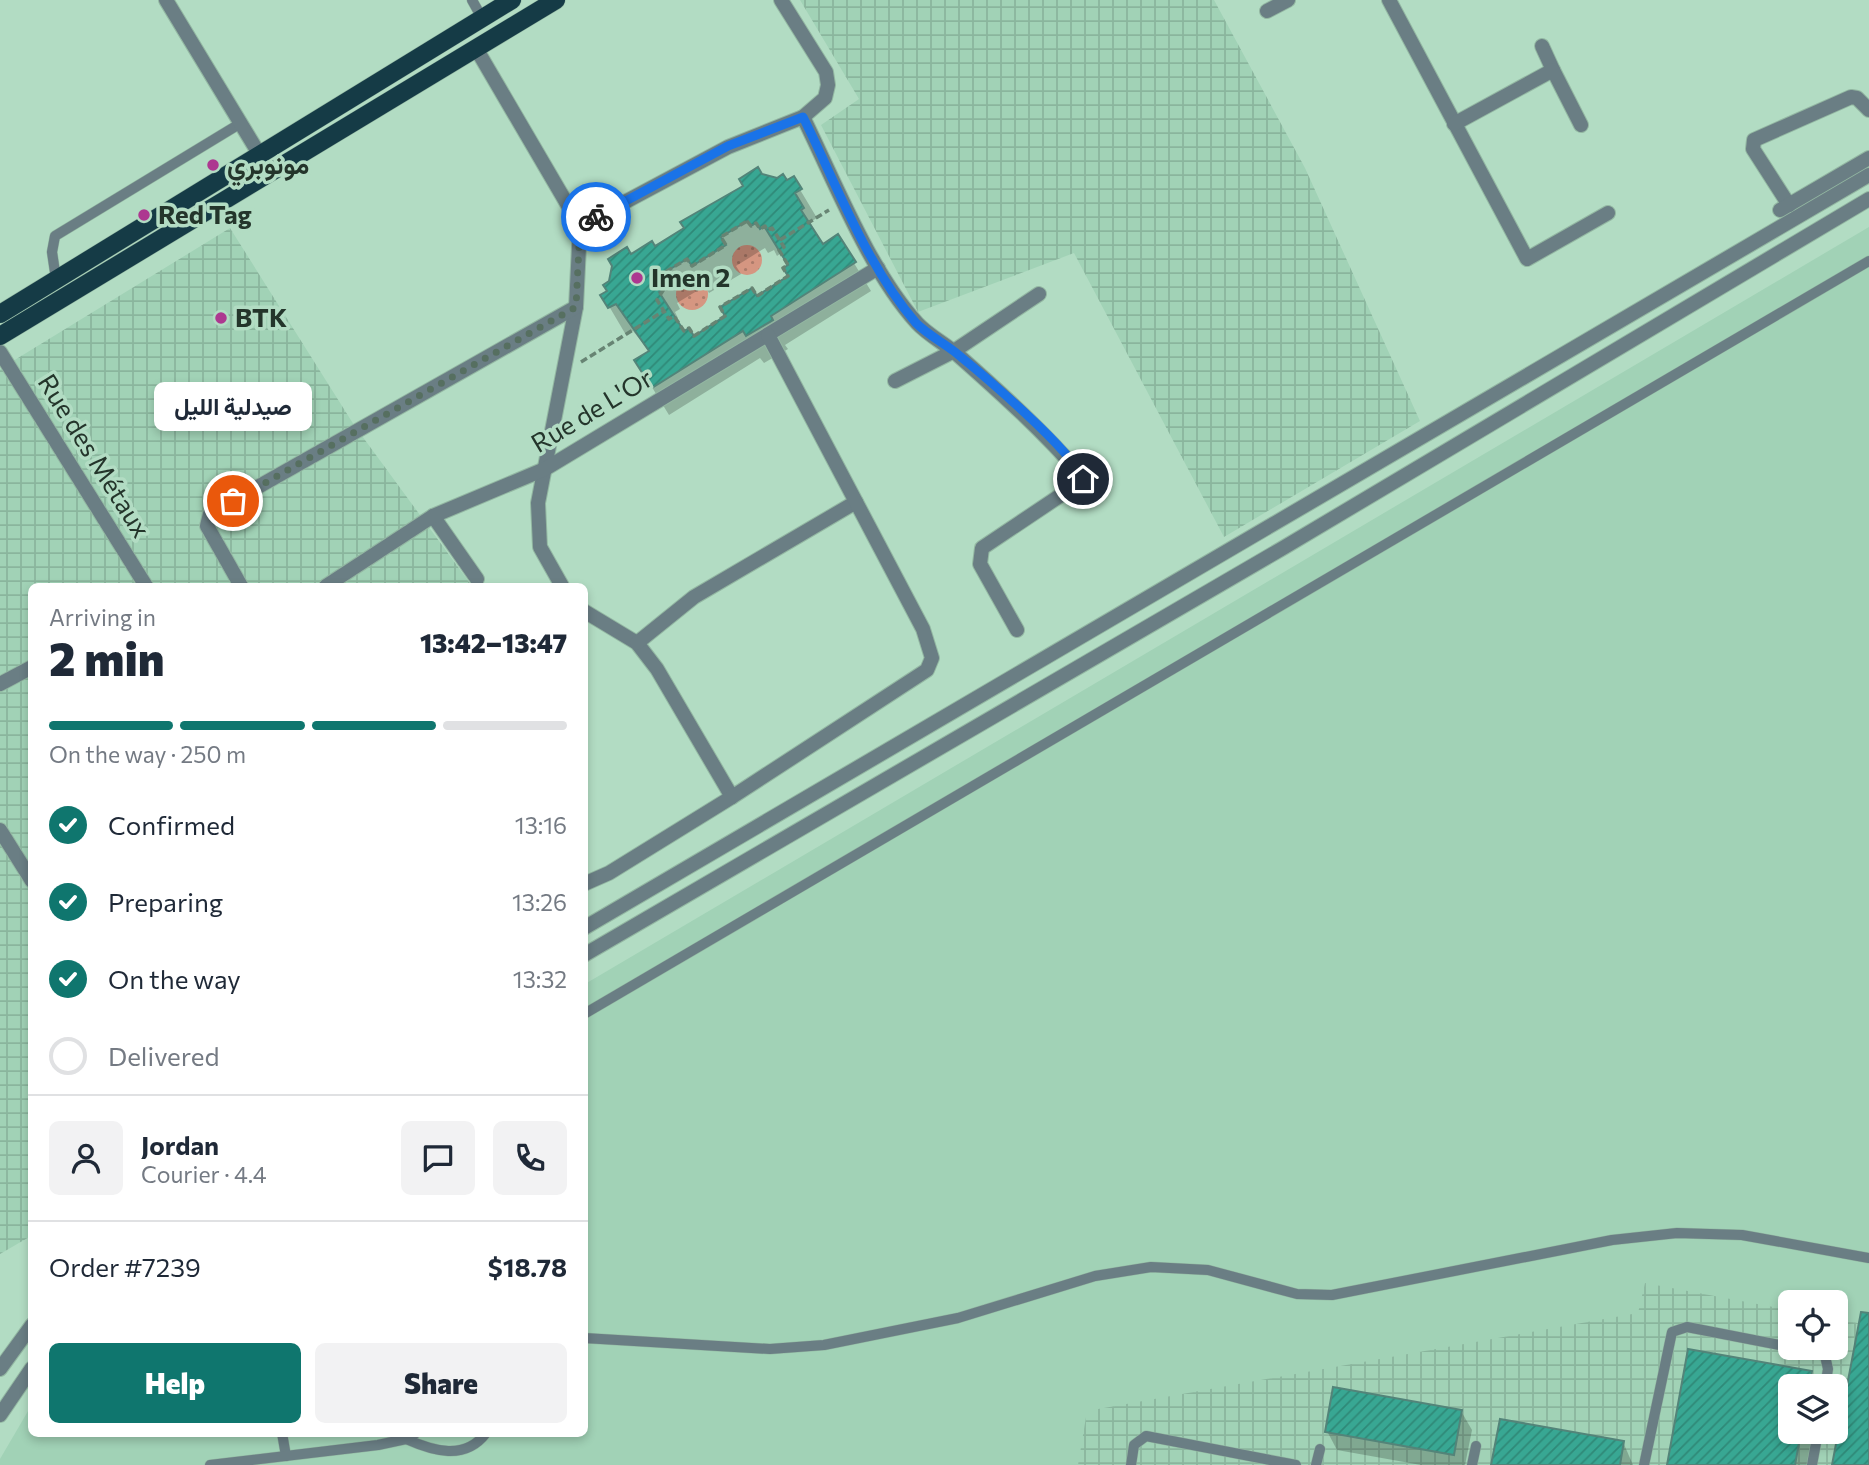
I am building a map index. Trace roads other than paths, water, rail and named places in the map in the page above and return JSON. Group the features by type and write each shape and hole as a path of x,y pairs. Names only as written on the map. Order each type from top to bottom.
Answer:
{"main road":[{"path":"0,314 261,157 512,0"},
{"path":"0,337 556,0"}],"street":[{"path":"166,0 261,157"},
{"path":"580,226 728,146 803,117 825,98 828,85 826,72 781,0"},
{"path":"1267,11 1289,0"},
{"path":"1389,0 1527,259 1608,213"},
{"path":"1542,46 1581,125"},
{"path":"477,50 580,226 576,307 538,503 540,547 560,583"},
{"path":"1454,124 1553,69"},
{"path":"1869,110 1857,98 1851,97 1754,140 1753,149 1784,207 1869,158"},
{"path":"803,117 878,268 919,326 954,351 1043,431 1082,477 982,548 980,564 1017,630"},
{"path":"588,926 1869,175"},
{"path":"588,954 1283,548 1869,199"},
{"name":"Rue de L'Or","path":"331,583 433,516 545,469 878,268"},
{"path":"895,381 954,351 1039,294"},
{"path":"239,583 207,526 210,514 576,307"},
{"path":"588,882 608,873 732,797 927,670 932,658 923,629 768,335"},
{"name":"Rue des Métaux","path":"0,352 144,583"},
{"path":"637,643 709,587 856,502"},
{"path":"433,516 477,579"},
{"path":"588,613 637,643 657,669 732,797"},
{"path":"0,684 28,669"},
{"path":"0,830 28,875"},
{"path":"0,1369 28,1330"},
{"path":"0,1415 28,1374"}],"lane":[{"path":"472,0 482,18"},
{"path":"56,279 52,252 55,236 241,123"},
{"path":"588,1012 1869,261"},
{"path":"588,1338 770,1349 824,1345 958,1318 1096,1276 1151,1267 1208,1270 1297,1294 1332,1295 1612,1240 1677,1233 1742,1235 1869,1258"},
{"path":"1644,1465 1672,1332 1687,1327 1778,1344"},
{"path":"1131,1465 1137,1441 1146,1436 1296,1465"},
{"path":"283,1437 286,1456"},
{"path":"210,1465 405,1437"},
{"path":"412,1437 432,1451 450,1452 468,1448 481,1437"},
{"path":"1812,1465 1816,1444"},
{"path":"1472,1465 1476,1446"},
{"path":"1316,1465 1320,1449"}],"place":[{"name":"مونوبري","path":"213,165"},
{"name":"Red Tag","path":"144,215"},
{"name":"Imen 2","path":"637,278"},
{"name":"BTK","path":"221,318"},
{"name":"صيدلية الليل","path":"233,501"}]}
